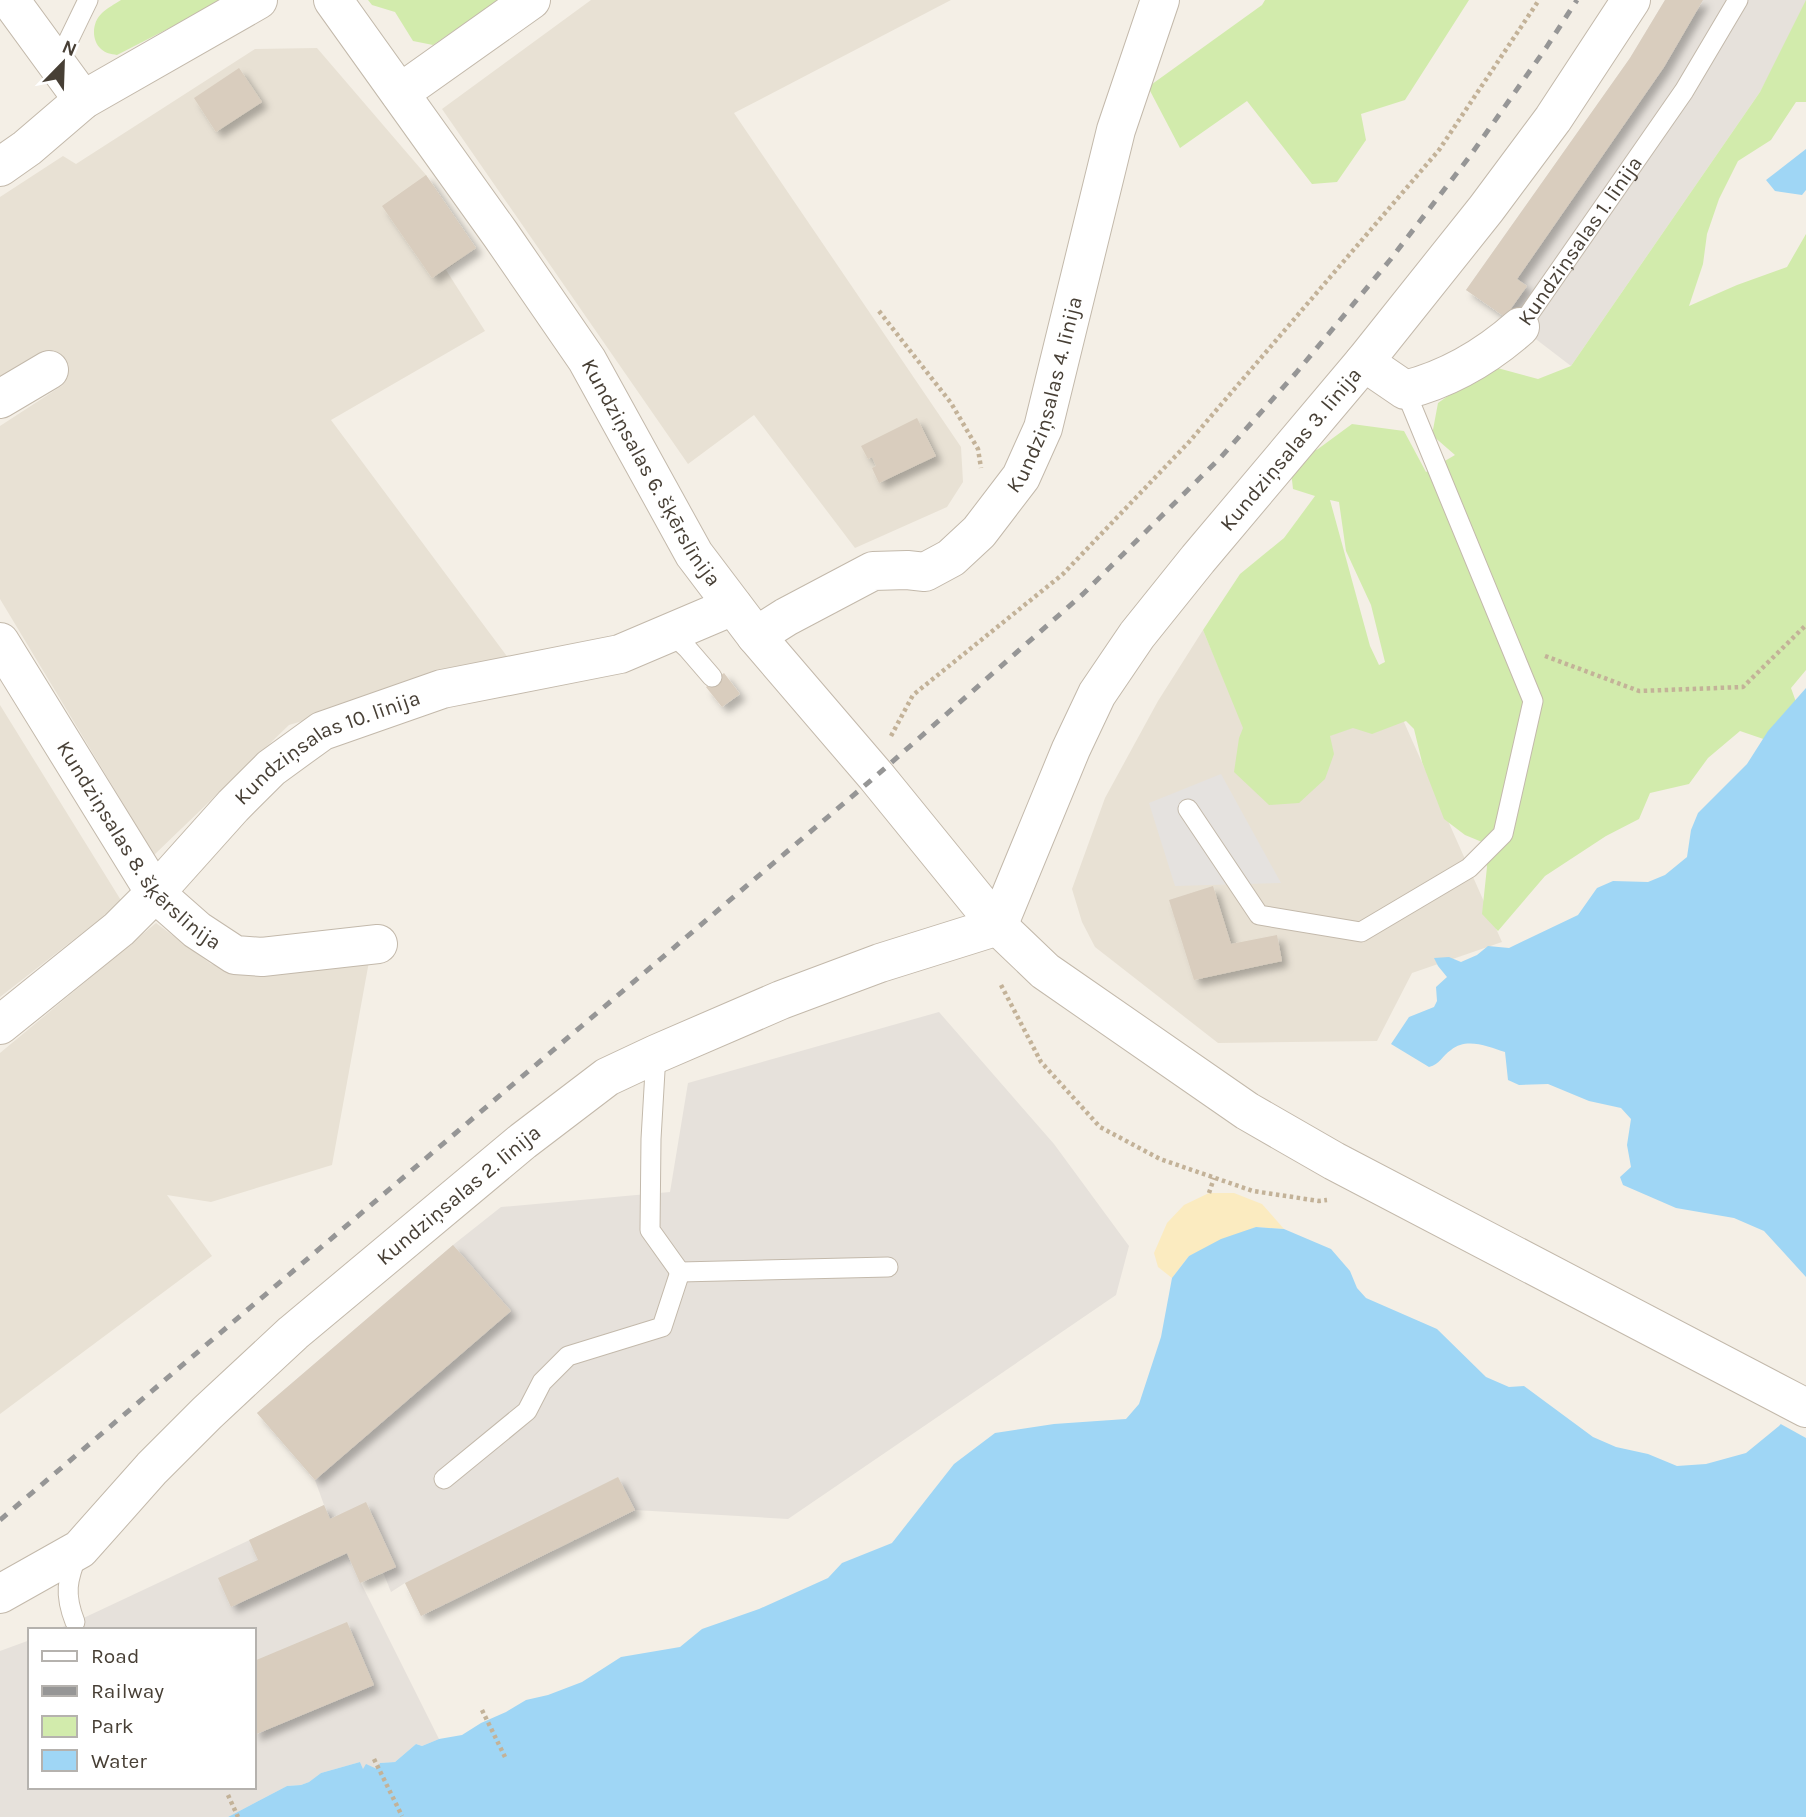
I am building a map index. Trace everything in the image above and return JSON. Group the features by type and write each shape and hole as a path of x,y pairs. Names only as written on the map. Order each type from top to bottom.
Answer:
{"street":[{"path":"10,0 83,100"},
{"path":"0,167 27,148 83,100 257,0"},
{"name":"Kundziņsalas 6. šķērslīnija","path":"333,0 587,360 694,554 755,636 876,776 998,926 1045,971 1247,1111 1334,1161 1806,1408"},
{"path":"400,93 531,0"},
{"name":"Kundziņsalas 4. līnija","path":"755,636 873,571 925,572 951,558 979,532 1021,477 1043,428 1116,130 1160,0"},
{"name":"Kundziņsalas 3. līnija","path":"998,926 1071,749 1097,694 1137,635 1364,362 1486,209 1553,118 1631,0"},
{"name":"Kundziņsalas 1. līnija","path":"1405,390 1429,384 1465,367 1520,327"},
{"path":"1364,362 1405,390"},
{"path":"0,399 49,370"},
{"name":"Kundziņsalas 10. līnija","path":"0,1025 120,929 271,768 322,731 442,689 621,654 733,606"},
{"name":"Kundziņsalas 8. šķērslīnija","path":"0,642 155,893 198,930 235,955 262,957 378,943"},
{"name":"Kundziņsalas 2. līnija","path":"0,1594 80,1549 161,1458 293,1333 523,1141 607,1077 781,1000 880,963 998,926"}],"lane":[{"path":"57,64 88,0"},
{"name":"Kundziņsalas 1. līnija","path":"1520,327 1684,91 1738,0"},
{"path":"1188,809 1259,915 1361,932 1469,868 1503,834 1533,701 1405,390"},
{"path":"671,633 712,677"},
{"path":"656,1054 651,1139 650,1230 680,1272"},
{"path":"680,1272 888,1267"},
{"path":"444,1479 527,1411 542,1382 568,1356 662,1327 680,1272"},
{"path":"75,1622 69,1606 69,1576 80,1549"}],"path":[{"path":"890,739 913,695 1063,574 1189,442 1439,150 1539,0"},
{"path":"879,311 951,403 978,449 982,472"},
{"path":"1508,642 1639,691 1744,687 1806,625"},
{"path":"1001,985 1041,1062 1100,1127 1160,1159 1253,1191 1319,1201 1331,1199"},
{"path":"1209,1193 1214,1178"},
{"path":"482,1710 505,1757"},
{"path":"374,1759 402,1816"},
{"path":"228,1795 238,1817"}],"shaded area":[{"path":"591,0 951,0 734,113 961,447 963,482 947,507 855,548 754,415 688,464 442,109"},
{"path":"1665,0 1806,0 1806,7 1760,92 1571,366 1466,290 1630,58"},
{"path":"317,48 426,175 476,248 446,270 485,331 331,420 509,659 289,725 154,855 0,599 0,426 63,385 49,370 0,384 0,197 63,156 76,164 255,49"},
{"path":"1203,630 1258,761 1399,711 1502,942 1412,973 1377,1041 1218,1043 1095,947 1082,922 1072,889 1105,798 1158,701"},
{"path":"0,705 122,902 0,997"},
{"path":"1221,774 1281,883 1175,886 1149,803"},
{"path":"156,923 211,964 247,972 370,956 332,1165 211,1202 167,1195 212,1256 0,1414 0,1053"},
{"path":"939,1012 1054,1144 1129,1246 1116,1295 788,1519 635,1510 421,1616 405,1583 391,1592 383,1572 361,1583 439,1739 422,1746 416,1744 395,1762 380,1763 378,1769 363,1770 360,1762 321,1773 309,1782 287,1786 228,1817 0,1817 0,1651 28,1641 28,1789 256,1789 256,1628 60,1628 324,1505 315,1480 257,1413 501,1207 670,1192 688,1083"}],"green space":[{"path":"121,0 224,0 117,55 101,49 94,31 99,17"},
{"path":"368,0 517,0 467,34 455,30 433,45 413,41 395,12 372,5"},
{"path":"1265,0 1469,0 1405,100 1361,114 1366,140 1337,182 1312,184 1247,101 1180,148 1148,87 1262,5"},
{"path":"1806,0 1806,102 1796,102 1771,140 1738,161 1719,199 1707,234 1703,264 1689,306 1787,267 1806,234 1806,670 1791,688 1800,713 1778,744 1740,731 1708,758 1689,784 1650,793 1639,819 1606,836 1545,876 1498,931 1482,914 1487,867 1482,842 1465,835 1444,819 1422,762 1414,729 1406,721 1372,734 1353,728 1330,736 1334,754 1325,779 1299,803 1269,805 1234,772 1243,728 1203,630 1240,574 1284,538 1315,496 1293,489 1290,462 1318,449 1352,424 1404,431 1426,472 1455,455 1432,435 1438,403 1490,366 1538,379 1571,366 1760,92","holes":["1330,500 1339,502 1346,551 1371,605 1385,662 1379,665 1370,646"]}],"sand":[{"path":"1209,1193 1234,1193 1262,1204 1284,1229 1256,1227 1189,1256 1172,1278 1158,1267 1154,1253 1167,1223 1184,1205"}],"water":[{"path":"1806,149 1806,190 1802,195 1775,191 1766,180"},
{"path":"1806,688 1806,1277 1764,1231 1734,1218 1676,1208 1623,1185 1620,1177 1631,1167 1627,1145 1631,1119 1621,1108 1589,1101 1548,1084 1519,1085 1508,1080 1505,1052 1485,1046 1457,1046 1429,1067 1391,1044 1409,1017 1434,1007 1437,1001 1436,987 1447,977 1434,958 1449,957 1461,962 1477,955 1488,946 1509,948 1578,915 1597,888 1613,881 1648,882 1665,875 1687,857 1691,830 1698,813 1747,764 1768,731"},
{"path":"1256,1227 1284,1229 1331,1249 1350,1271 1357,1288 1366,1298 1437,1329 1486,1377 1509,1387 1524,1386 1593,1437 1677,1466 1706,1464 1746,1453 1779,1426 1806,1397 1806,1817 228,1817 287,1786 309,1782 321,1773 360,1762 363,1769 366,1764 377,1769 380,1763 395,1762 416,1744 422,1746 439,1739 462,1735 526,1700 582,1682 621,1657 680,1647 702,1629 759,1609 828,1578 842,1563 892,1543 954,1464 995,1433 1054,1424 1126,1419 1139,1404 1161,1337 1172,1278 1189,1256 1221,1239"}],"pier":[{"path":"1806,1393 1806,1438 1777,1422"}],"building":[{"path":"1665,0 1703,0 1664,67 1517,279 1527,286 1505,317 1466,290 1630,58"},
{"path":"239,68 262,102 216,132 194,98"},
{"path":"426,175 476,248 432,278 382,206"},
{"path":"917,418 936,456 879,483 872,468 876,466 872,457 868,459 861,446"},
{"path":"724,673 740,694 722,707 706,687"},
{"path":"1213,886 1231,944 1277,935 1282,961 1194,980 1169,900"},
{"path":"453,1245 511,1311 315,1480 257,1413"},
{"path":"618,1477 635,1510 421,1616 405,1583"},
{"path":"366,1502 396,1567 360,1583 347,1553 231,1607 218,1578 258,1560 249,1540 324,1505 330,1519"},
{"path":"347,1622 374,1685 256,1734 256,1660"}],"railway":[{"path":"0,1520 876,776 1083,594 1221,457 1296,373 1390,260 1470,156 1577,0"}]}
